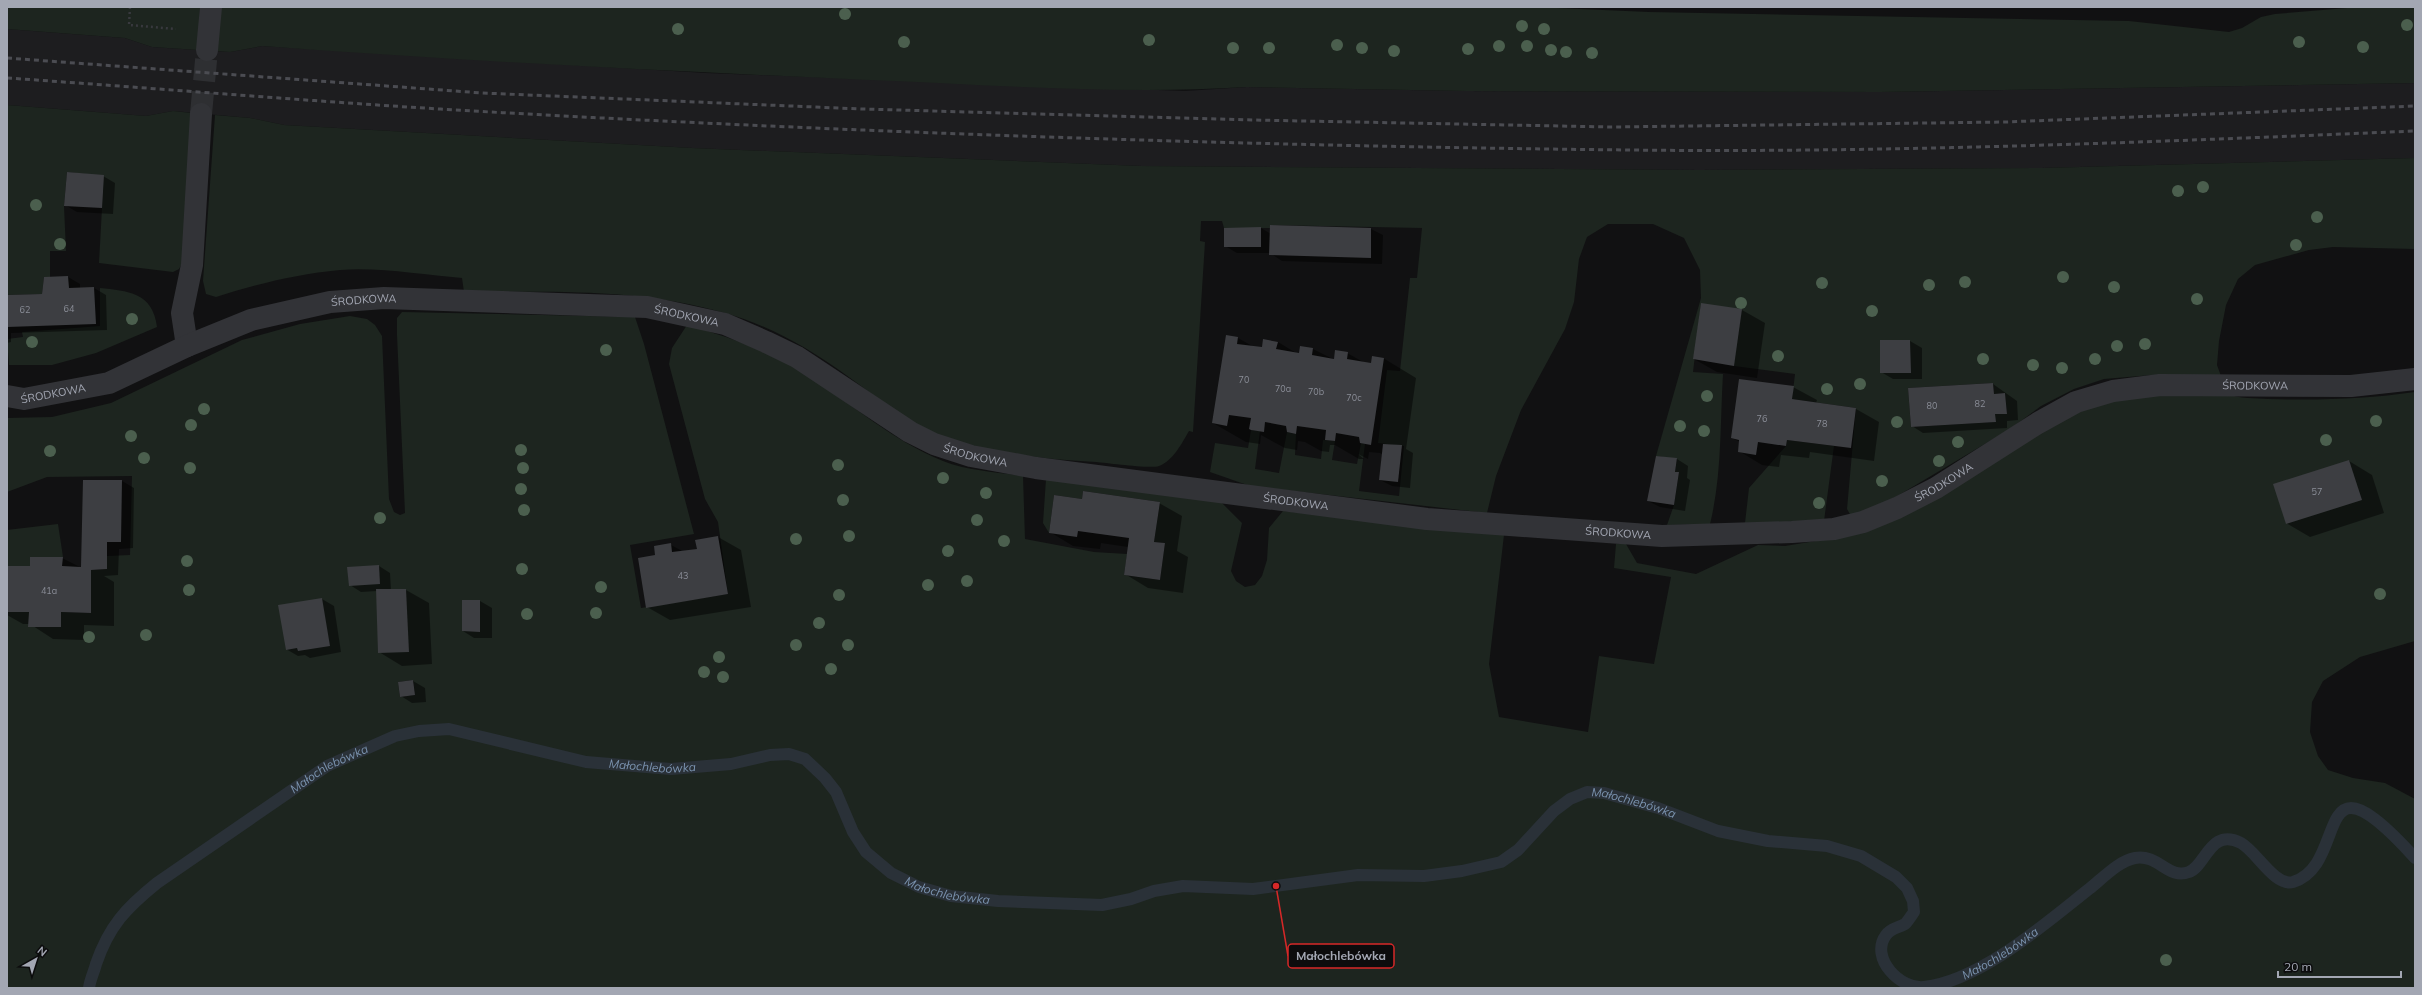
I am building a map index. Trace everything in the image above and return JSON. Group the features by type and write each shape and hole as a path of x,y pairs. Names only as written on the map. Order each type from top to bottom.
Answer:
{"street":[{"path":"208,41 211,7"},
{"path":"187,346 182,313 192,265 201,114"},
{"name":"ŚRODKOWA","path":"7,396 24,399 109,383 187,346 251,320 287,310 338,302 384,298 647,307 725,324 766,342 797,357 910,432 934,444 971,456 1036,468 1427,519 1662,536 1799,532 1834,529 1863,522 1897,508 1936,488 2038,423 2076,402 2113,390 2160,385 2344,386 2415,379"}],"path":[{"path":"130,7 129,25 208,41"}],"shaded area":[{"path":"7,7 200,7 198,50 152,47 125,38 7,29"},
{"path":"220,7 1534,7 1649,12 2129,21 2229,32 2242,28 2261,17 2275,14 2359,7 2415,7 2415,83 1880,92 1466,91 1247,87 1106,90 794,77 566,65 262,46 230,52 216,51"},
{"path":"7,29 125,38 152,47 230,52 262,46 706,73 1185,91 1247,87 1466,91 1880,92 2415,83 2415,158 2042,168 1699,170 1141,166 692,148 284,125 250,118 173,111 146,116 7,105"},
{"path":"7,105 146,116 173,111 192,113 182,263 179,269 173,272 99,263 102,208 86,174 67,172 64,206 66,251 50,251 50,277 44,277 42,294 7,295"},
{"path":"215,115 250,118 284,125 692,148 1141,166 1699,170 2042,168 2415,158 2415,249 2333,247 2309,250 2255,265 2238,279 2226,305 2219,341 2217,365 2221,376 2152,375 2104,379 2074,389 2041,406 2010,429 1872,511 1851,516 1847,509 1856,408 1792,399 1795,374 1734,366 1701,304 1693,372 1723,374 1719,469 1710,524 1667,525 1674,505 1679,472 1675,472 1677,459 1656,456 1701,298 1700,270 1684,238 1653,224 1608,224 1587,237 1579,259 1574,302 1565,329 1521,410 1496,476 1487,513 1250,486 1210,472 1215,443 1248,448 1251,430 1260,431 1255,469 1279,473 1287,432 1296,434 1295,455 1321,459 1323,440 1335,441 1332,460 1357,464 1361,443 1365,444 1359,491 1399,496 1404,446 1378,443 1387,370 1400,371 1410,278 1417,278 1422,228 1270,225 1270,228 1224,228 1222,221 1201,221 1200,241 1205,242 1193,432 1189,431 1177,451 1169,460 1164,464 1154,467 1027,456 982,448 959,442 908,420 832,365 773,331 741,318 693,305 628,295 595,293 464,292 462,278 355,269 293,277 216,297 206,294 203,281","holes":["1880,340 1910,340 1910,373 1880,373","1993,383 1994,394 2005,393 2007,413 1995,414 1995,422 1911,427 1908,388"]},
{"path":"100,288 129,292 144,300 155,315 157,327 96,353 52,365 9,365 7,339 23,337 22,332 100,326"},
{"path":"402,312 635,317 644,344 694,534 630,545 641,608 728,594 718,522 705,499 669,364 672,348 687,325 718,334 764,352 793,366 890,433 925,453 962,467 1023,476 1025,539 1094,552 1127,554 1124,575 1160,580 1165,543 1154,542 1160,502 1083,491 1082,499 1054,495 1049,533 1043,523 1046,479 1220,501 1242,523 1231,571 1236,581 1245,587 1255,585 1262,576 1267,560 1269,528 1283,511 1504,535 1489,664 1499,717 1588,732 1599,656 1654,664 1671,577 1614,568 1616,544 1626,544 1637,563 1696,574 1758,545 1785,546 1840,537 2072,414 2090,407 2127,398 2166,393 2205,392 2245,398 2332,399 2373,397 2415,392 2415,641 2360,657 2323,681 2312,702 2310,732 2318,756 2328,770 2353,778 2385,783 2415,799 2415,988 7,988 7,612 29,612 29,627 61,627 61,612 91,613 91,570 107,569 107,556 130,555 132,476 47,477 7,492 7,418 52,417 111,403 242,340 300,324 350,316 367,319 375,325 382,336 389,499 394,512 400,515 405,513 397,318","holes":["413,680 415,695 400,697 398,682"]},
{"path":"1787,440 1834,446 1824,521 1745,523 1749,488 1786,446"},
{"path":"58,524 63,557 30,557 30,566 7,566 7,530"}],"building":[{"path":"67,172 104,175 102,208 64,206"},
{"path":"1270,225 1371,228 1371,258 1269,255"},
{"path":"1261,227 1261,247 1224,247 1224,228"},
{"path":"68,276 69,288 94,287 96,324 7,327 7,295 42,294 44,277"},
{"path":"1701,303 1742,309 1734,366 1693,359"},
{"path":"1226,335 1238,337 1237,344 1262,347 1263,339 1278,342 1276,349 1299,353 1300,346 1313,348 1312,355 1334,359 1335,350 1348,352 1347,359 1371,363 1372,356 1384,358 1371,445 1360,443 1359,437 1336,433 1335,441 1325,440 1326,430 1297,426 1296,434 1287,432 1286,426 1265,422 1264,432 1251,430 1249,429 1251,418 1229,415 1227,426 1212,423"},
{"path":"1880,340 1910,340 1911,373 1880,373"},
{"path":"1739,379 1794,386 1792,399 1856,408 1851,448 1787,440 1786,446 1758,442 1756,455 1738,452 1739,440 1731,438"},
{"path":"1993,383 1994,394 2005,393 2007,414 1995,414 1996,422 1911,427 1908,388"},
{"path":"1383,444 1402,445 1398,482 1379,480"},
{"path":"1656,456 1677,458 1675,472 1679,472 1674,505 1647,501"},
{"path":"2349,460 2362,500 2286,524 2273,484"},
{"path":"83,480 122,480 121,542 107,542 107,569 91,570 91,613 61,612 61,627 28,627 29,612 7,612 7,566 30,566 30,557 63,557 62,566 81,567"},
{"path":"1083,491 1160,502 1154,542 1165,543 1160,580 1124,575 1129,538 1078,531 1077,537 1049,533 1054,495 1082,499"},
{"path":"718,536 728,594 646,608 638,558 655,555 654,546 671,543 672,552 697,549 695,540"},
{"path":"379,565 380,584 349,586 347,567"},
{"path":"376,589 406,589 409,652 378,653"},
{"path":"322,598 330,646 298,651 297,648 286,650 278,605"},
{"path":"462,600 480,600 480,632 462,631"},
{"path":"413,680 415,695 400,697 398,682"}],"waterway":[{"name":"Małochlebówka","path":"89,988 101,951 113,928 136,901 157,883 327,766 395,736 419,731 449,729 586,762 671,769 731,764 770,755 789,754 805,759 825,778 836,792 853,832 866,852 891,873 919,887 951,896 998,901 1102,905 1131,899 1154,891 1183,886 1253,889 1358,875 1424,876 1462,871 1501,862 1518,850 1554,811 1570,799 1587,792 1604,793 1658,808 1718,831 1768,841 1827,846 1861,856 1896,877 1907,888 1913,901 1914,912 1905,924 1892,929 1886,935 1882,944 1882,953 1884,962 1890,971 1897,978 1915,987 1924,987 1945,982 1967,974 1989,962 2033,933 2110,871 2122,863 2135,858 2151,860 2175,873 2182,874 2195,868 2215,844 2222,840 2231,839 2247,847 2279,879 2286,882 2293,882 2311,871 2322,854 2336,819 2345,809 2359,810 2382,825 2415,858"}],"tunnel":[{"path":"201,114 207,50"}],"railway":[{"path":"7,58 482,93 862,109 1252,120 1612,127 2005,122 2415,106"},
{"path":"7,78 490,112 774,126 1201,142 1628,150 1825,150 2120,143 2415,131"}],"place":[{"name":"Małochlebówka","path":"1276,886"}]}
